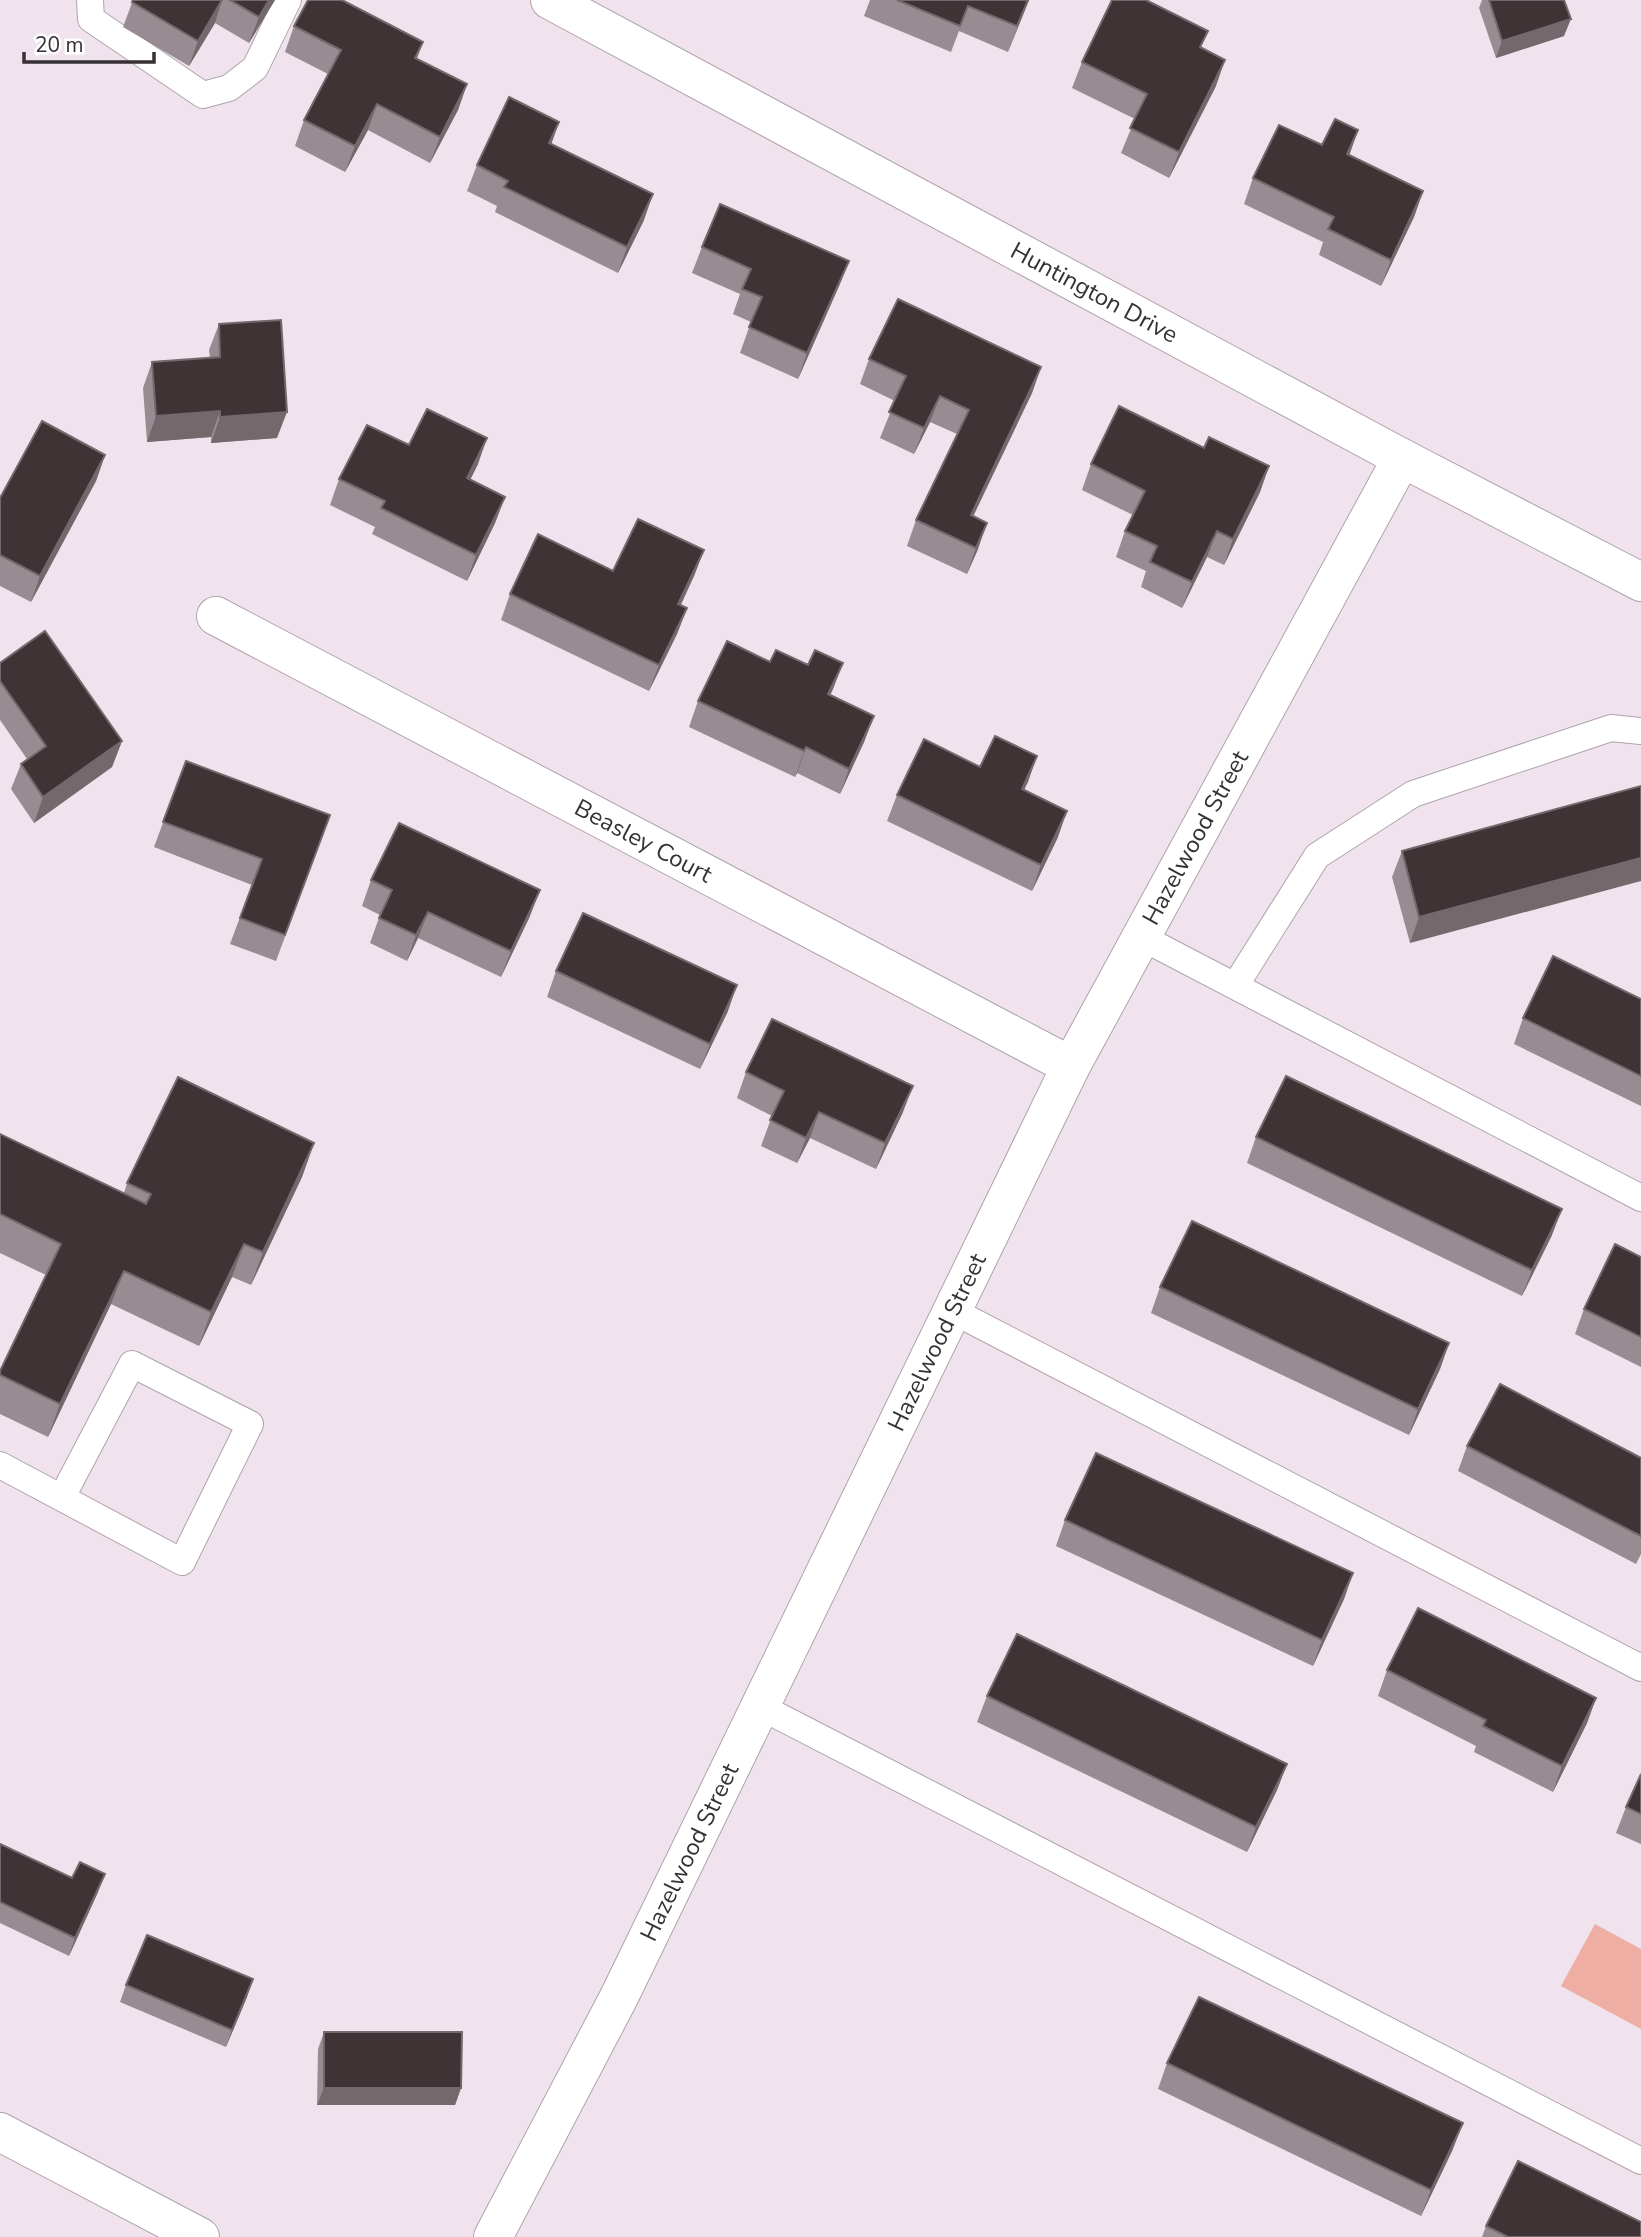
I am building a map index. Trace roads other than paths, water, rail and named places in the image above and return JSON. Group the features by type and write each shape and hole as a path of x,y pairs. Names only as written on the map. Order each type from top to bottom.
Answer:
{"street":[{"name":"Huntington Drive","path":"550,0 1402,458 1641,582"},
{"name":"Hazelwood Street","path":"493,2237 619,1997 1071,1066 1402,458"},
{"name":"Beasley Court","path":"216,616 1071,1066"},
{"path":"0,2132 200,2237"}],"lane":[{"path":"90,0 90,19 203,95 229,88 255,68 288,0"},
{"path":"1234,986 1317,856 1413,793 1611,728 1641,731"},
{"path":"1141,937 1641,1198"},
{"path":"953,1311 1641,1668"},
{"path":"0,1465 182,1562 250,1424 132,1364 62,1497"},
{"path":"760,1706 1641,2161"}]}
